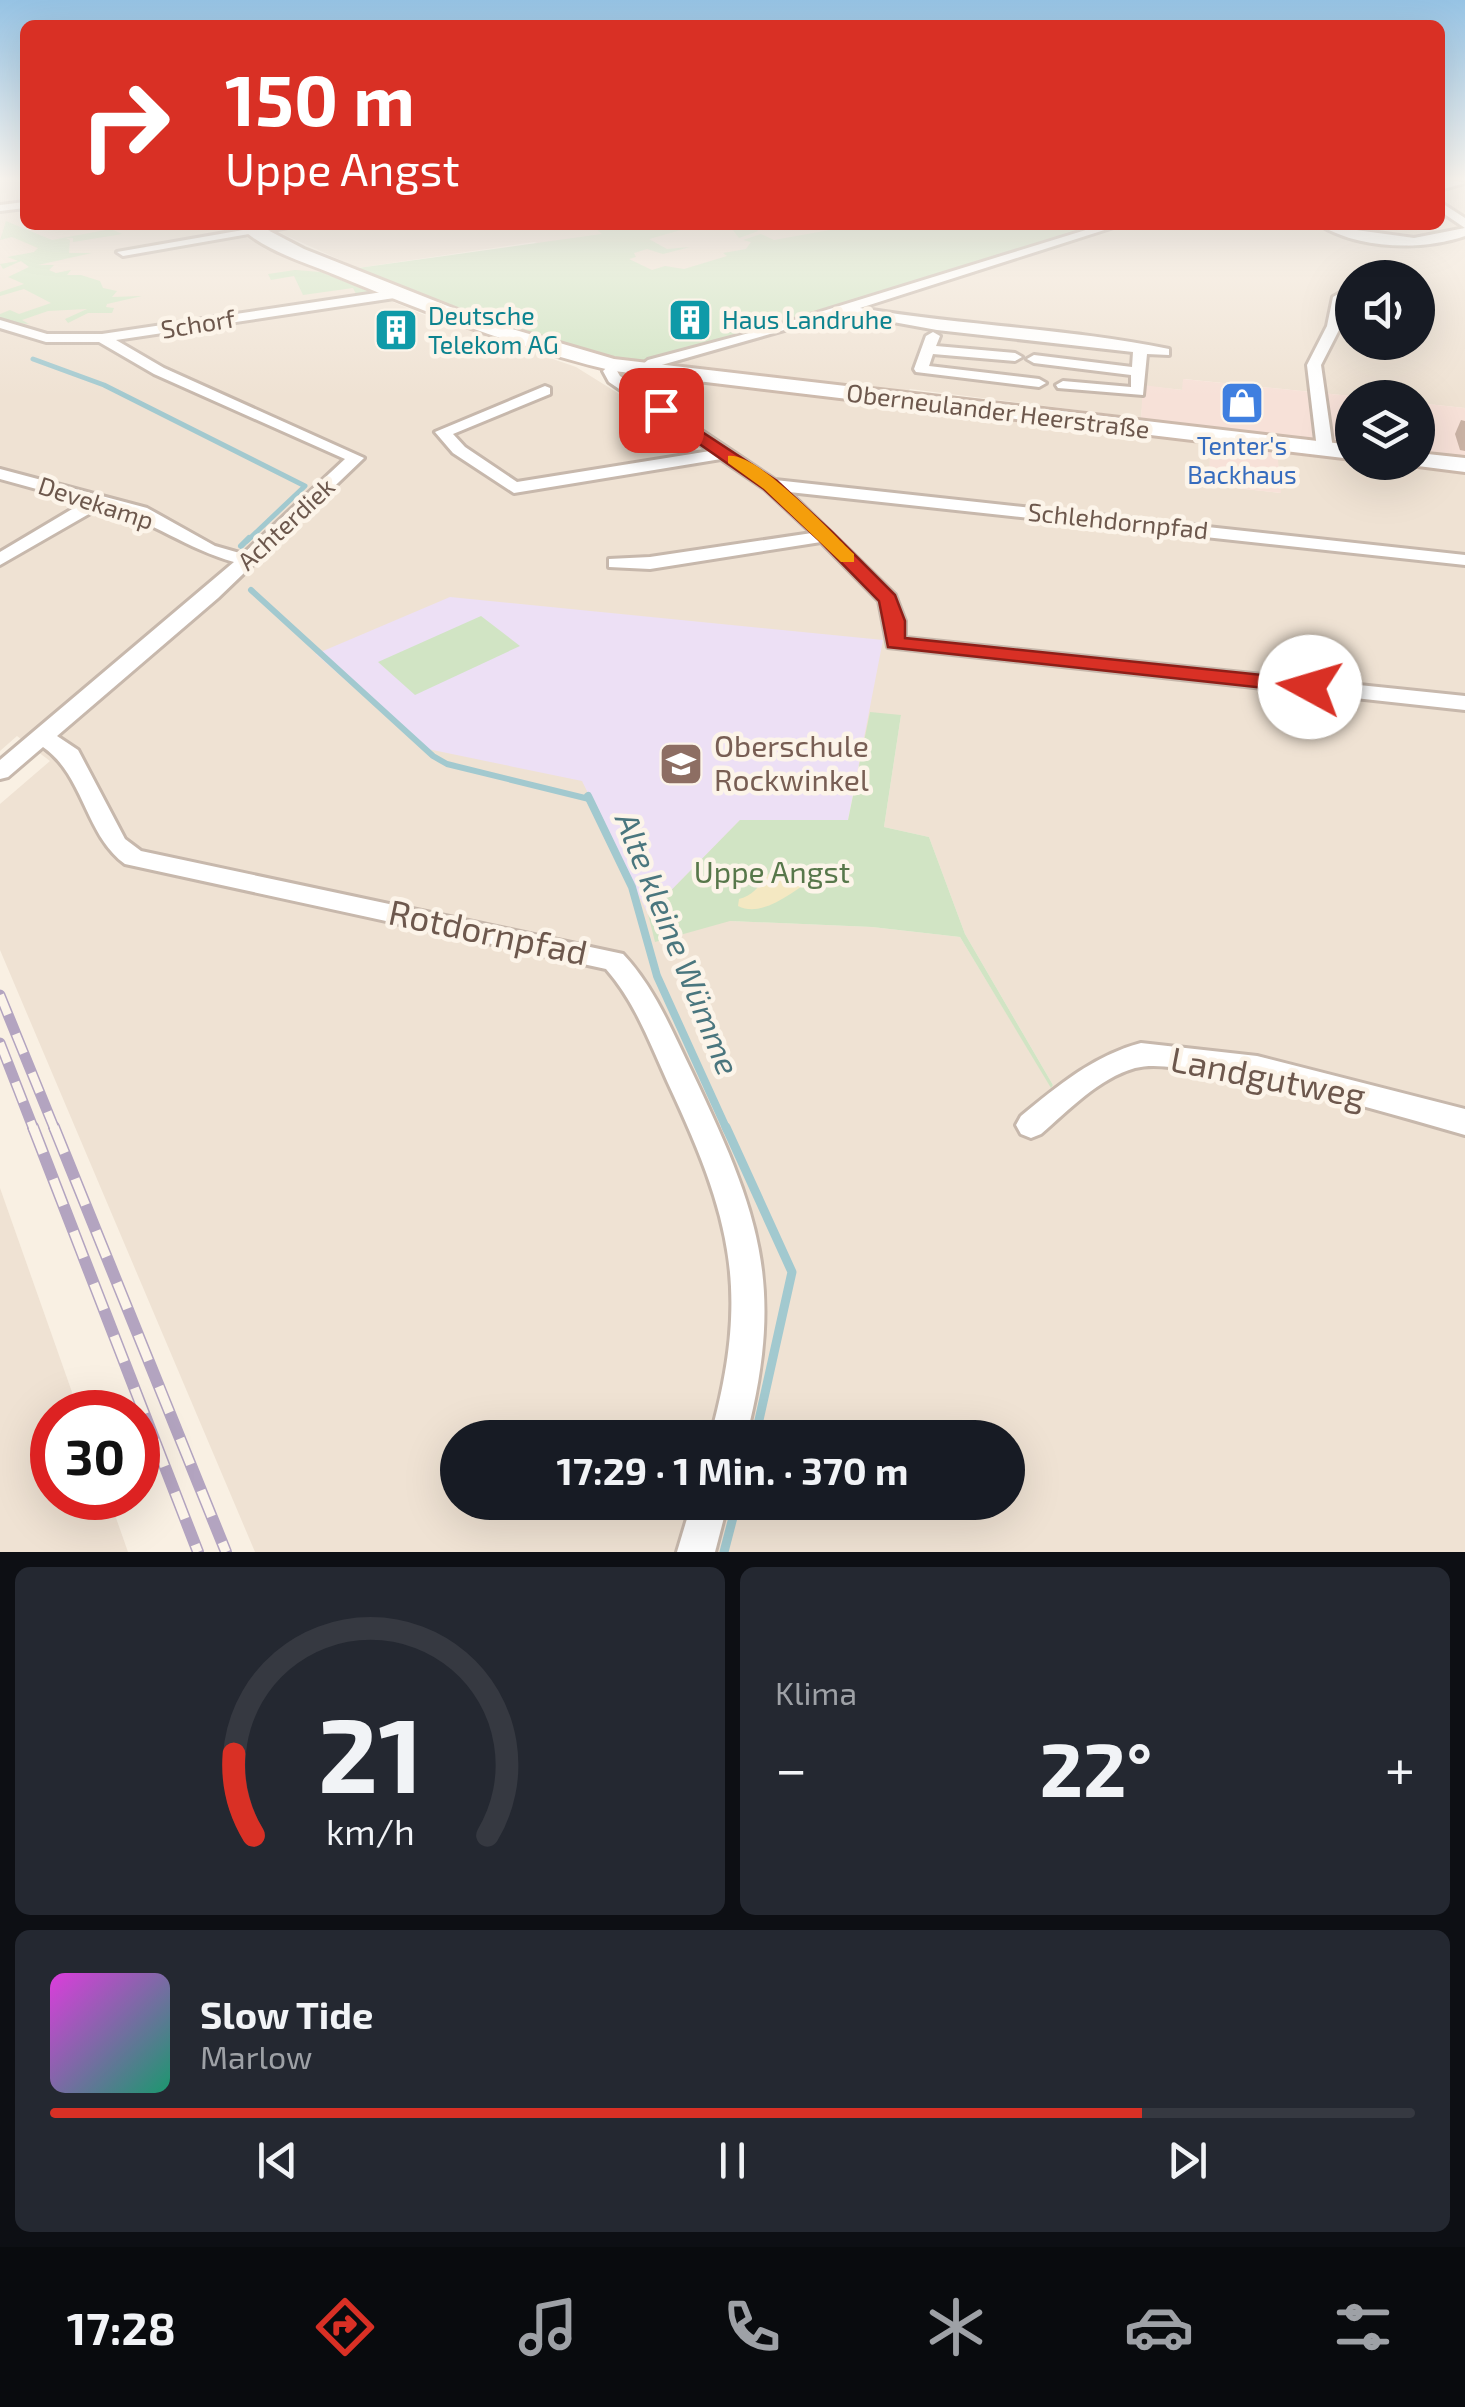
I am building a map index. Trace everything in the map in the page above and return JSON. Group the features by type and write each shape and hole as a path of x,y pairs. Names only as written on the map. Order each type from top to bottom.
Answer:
{"main road":[{"name":"Oberneulander Heerstraße","path":"305,252 396,294 575,357 614,365 1335,450"},
{"path":"1435,462 1465,466"}],"street":[{"path":"644,369 652,363 1025,252"},
{"name":"Schorf","path":"0,324 46,338 102,338 396,294"},
{"path":"842,309 937,326 1164,352"},
{"path":"1325,449 1314,365 1335,321"},
{"path":"937,326 921,369 1039,383"},
{"name":"Achterdiek","path":"0,772 246,560 356,458 160,371 102,338"},
{"path":"928,349 1016,357"},
{"path":"1064,385 1138,392 1140,349"},
{"path":"1034,359 1138,372"},
{"path":"614,365 610,371 614,380 770,485 825,536 888,599 895,621 895,642 1465,703"},
{"path":"545,391 443,432 459,450 514,488 726,454"},
{"name":"Devekamp","path":"0,474 141,512 209,550 246,560"},
{"name":"Schlehdornpfad","path":"770,485 1465,560"},
{"path":"0,560 98,501"},
{"path":"615,563 650,563 825,536"},
{"name":"Rotdornpfad","path":"42,736 70,756 116,845 134,858 614,961 634,980 703,1126 735,1210 748,1272 744,1353 733,1420"},
{"name":"Landgutweg","path":"1031,1126 1088,1080 1117,1063 1142,1055 1213,1060 1267,1071 1465,1122"},
{"path":"696,1552 705,1520"}],"shaded area":[{"path":"0,252 273,252 422,314 576,367 645,410 657,395 679,409 693,380 1210,441 1210,485 1280,493 1277,449 1335,456 1335,480 1435,480 1435,469 1459,471 1465,475 1465,1552 255,1552 0,950 0,804 50,761 17,736 0,751","holes":["901,715 884,827 929,837 965,934 1051,1087 960,937 872,927 730,921"]},
{"path":"324,252 463,252 358,268"},
{"path":"568,252 772,252 676,285"},
{"path":"1016,252 1465,252 1465,408 1435,405 1435,380 1335,380 1335,394 1184,379 1183,390 1144,386 1141,418 910,389 906,393 665,364"},
{"path":"1183,379 1335,394 1335,441 1141,418 1143,385 1182,390"},
{"path":"1435,405 1465,408 1465,456 1435,453"},
{"path":"1210,441 1277,449 1281,493 1209,485"},
{"name":"Oberschule Rockwinkel","path":"450,597 883,640 848,820 740,820 648,914 582,781 423,748 316,654"},
{"path":"0,1188 71,1390 30,1390 30,1520 117,1520 128,1552 0,1552"}],"green space":[{"path":"32,252 92,253 38,265 54,265 49,270 71,270 67,275 100,281 103,288 117,291 112,297 142,296 107,304 106,307 114,308 112,313 88,313 68,323 65,319 87,309 48,311 22,320 29,324 0,322 0,314 10,310 19,314 51,303 24,289 0,296 0,292 24,284 8,277 29,267 21,261 3,269 0,264 18,261 7,257"},
{"path":"470,252 636,252 636,257 629,259 652,270 665,266 684,269 727,256 723,253 726,252 1015,252 783,325 645,362 610,359 488,321 428,300 358,268"},
{"path":"321,272 370,292 347,298 356,294 353,288 303,295 294,276 271,280 268,274"},
{"path":"481,616 520,646 415,695 378,662"},
{"name":"Uppe Angst","path":"870,712 901,715 884,827 929,837 965,934 1053,1085 1051,1088 960,937 872,927 730,921 655,942 648,914 740,820 848,820"}],"sand":[{"path":"789,865 816,877 768,906 738,906 739,899 754,891 773,871"}],"waterway":[{"name":"Alte kleine Wümme","path":"33,359 104,385 305,486 247,541"},
{"name":"Alte kleine Wümme","path":"241,546 249,538"},
{"name":"Alte kleine Wümme","path":"251,590 433,756 447,764 589,799"},
{"name":"Alte kleine Wümme","path":"588,796 632,887 657,976 727,1130"},
{"name":"Alte kleine Wümme","path":"726,1127 792,1272 759,1420"},
{"name":"Alte kleine Wümme","path":"724,1552 732,1520"}],"railway":[{"path":"0,995 55,1130"},
{"path":"0,1043 34,1130"},
{"path":"33,1127 198,1552"},
{"path":"54,1127 226,1552"}],"slow traffic":[{"path":"733,459 770,485 848,558"}],"place":[{"name":"Haus Landruhe","path":"690,320"},
{"name":"Deutsche Telekom AG","path":"396,330"},
{"name":"Tenter's Backhaus","path":"1242,403"},
{"name":"Oberschule Rockwinkel","path":"681,764"}],"route":[{"path":"661,410 770,485 799,510 888,599 895,621 895,642 1310,687"}]}
